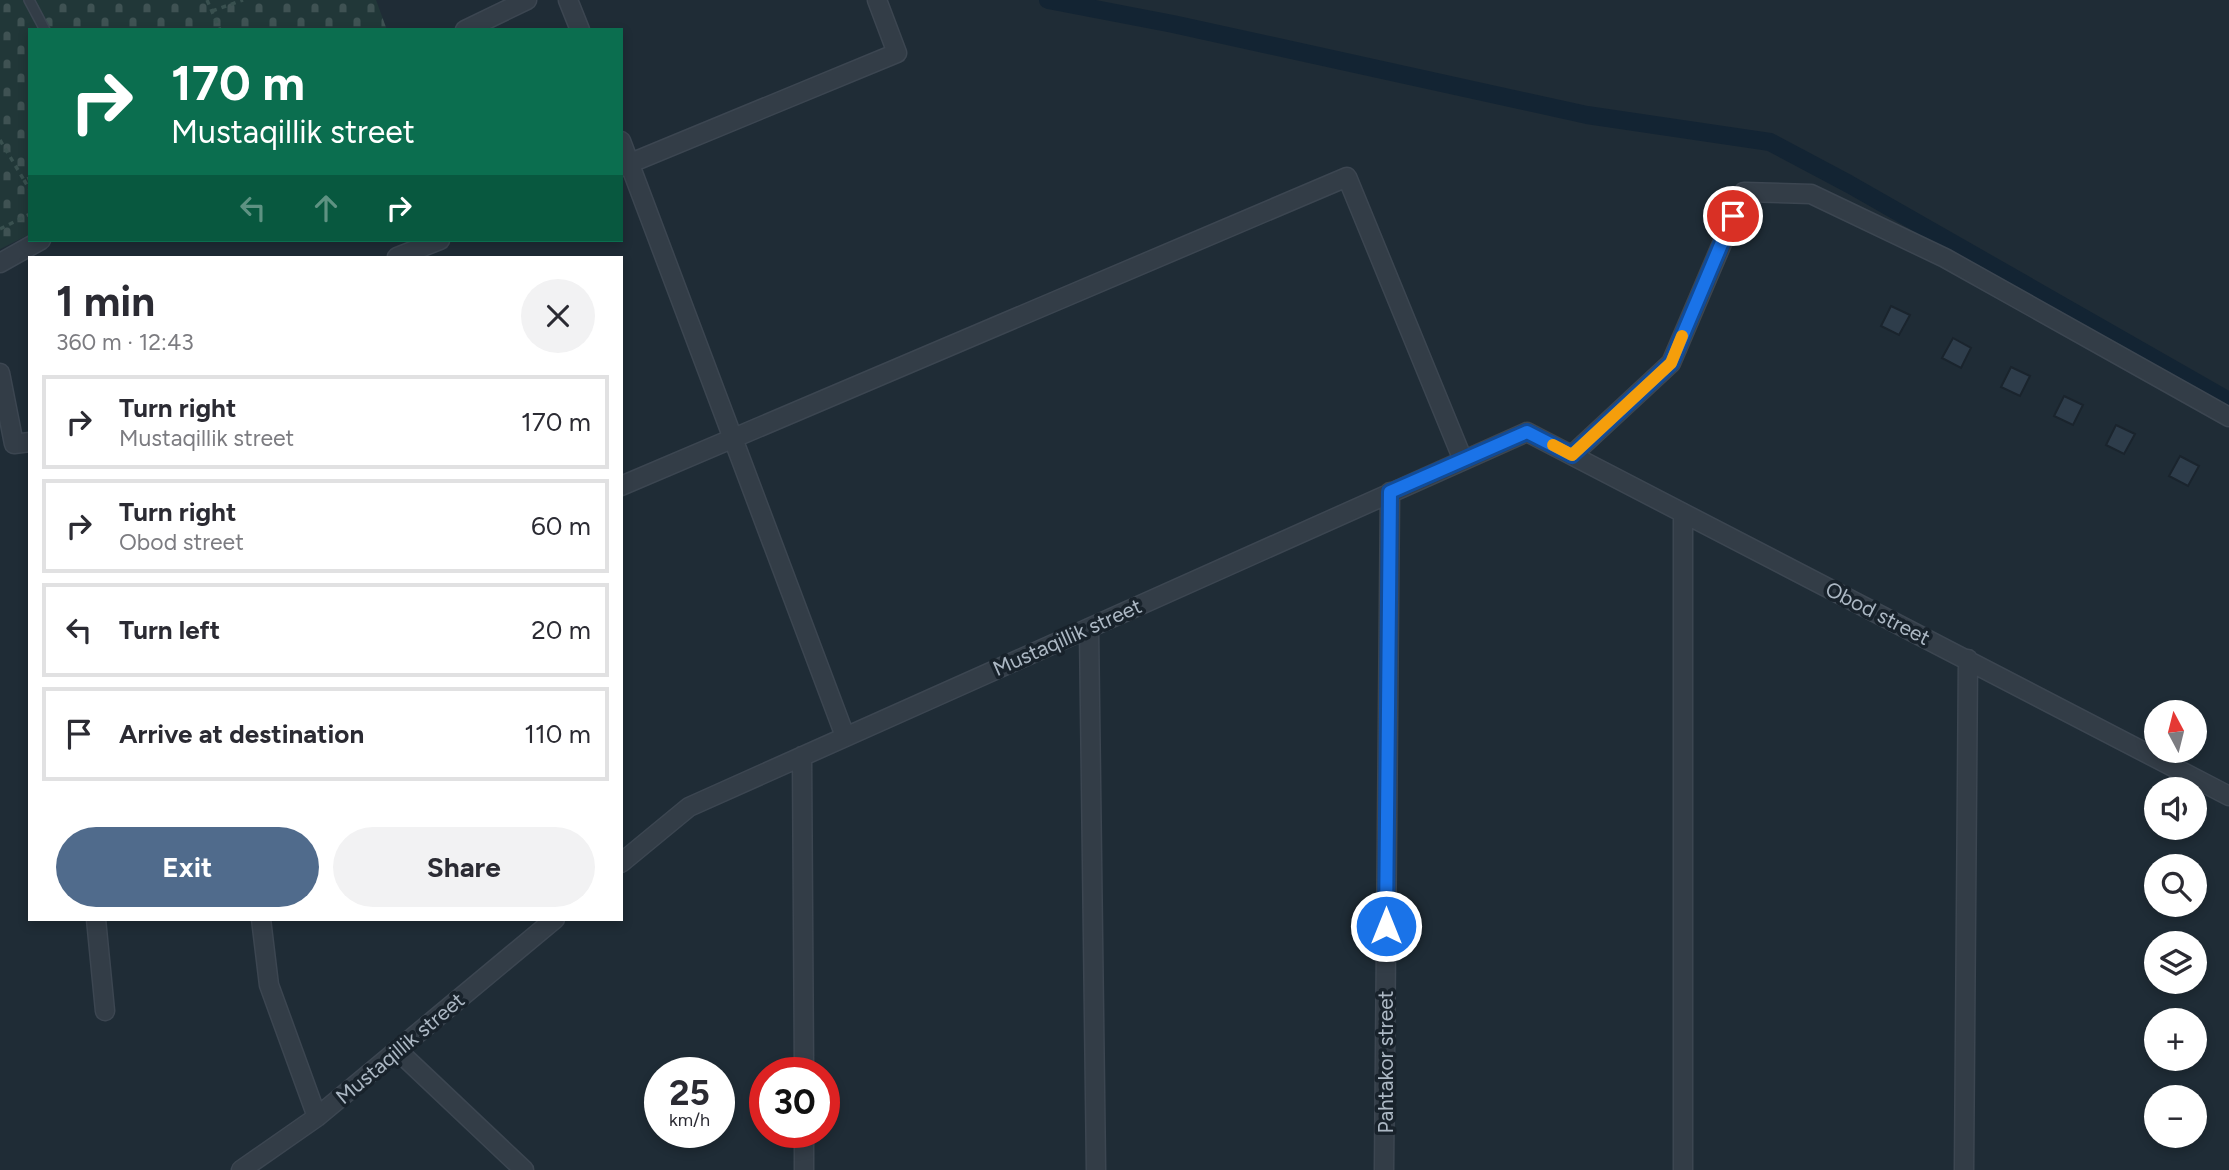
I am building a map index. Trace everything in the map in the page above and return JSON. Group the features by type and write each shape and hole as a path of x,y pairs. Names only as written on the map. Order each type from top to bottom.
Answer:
{"street":[{"path":"469,28 527,0"},
{"path":"569,0 579,28"},
{"path":"845,736 733,438 625,165 897,53 877,0"},
{"path":"623,485 1347,177 1462,460"},
{"path":"1572,455 1671,363 1744,192 1811,194 1945,258 2229,417"},
{"path":"0,262 37,242"},
{"path":"400,256 435,242"},
{"path":"0,373 14,444 28,442"},
{"name":"Obod street","path":"1527,432 2229,796"},
{"name":"Mustaqillik street","path":"623,861 689,807 1527,432"},
{"name":"Pahtakor street","path":"1384,1170 1390,492"},
{"path":"1683,513 1683,1170"},
{"path":"1089,628 1096,1170"},
{"path":"1964,1170 1968,659"},
{"path":"802,756 804,1057"},
{"path":"96,921 105,1011"},
{"path":"261,921 269,985 317,1117"},
{"name":"Mustaqillik street","path":"241,1170 317,1117 553,921"},
{"path":"397,1050 524,1170"},
{"path":"804,1148 804,1170"}],"lane":[{"path":"29,0 44,28"}],"path":[{"path":"207,0 219,28"},
{"path":"212,11 243,0"},
{"path":"0,140 28,187"},
{"path":"24,180 28,179"},
{"path":"0,229 28,215"}],"green space":[{"path":"0,0 376,0 386,28 28,28 28,235 0,249"}],"building":[{"path":"1891,306 1910,315 1899,335 1881,326"},
{"path":"1953,338 1971,348 1961,368 1942,358"},
{"path":"2011,367 2030,376 2020,396 2001,387"},
{"path":"2064,396 2083,405 2073,425 2054,416"},
{"path":"2116,425 2135,434 2124,454 2106,445"},
{"path":"2180,456 2199,466 2188,486 2169,476"}],"waterway":[{"path":"1048,0 1173,24 1587,115 1770,142 1849,184 2229,401"}],"slow traffic":[{"path":"1553,445 1572,455 1671,363 1682,336"}],"route":[{"path":"1386,926 1390,492 1527,432 1572,455 1671,363 1733,216"}]}
